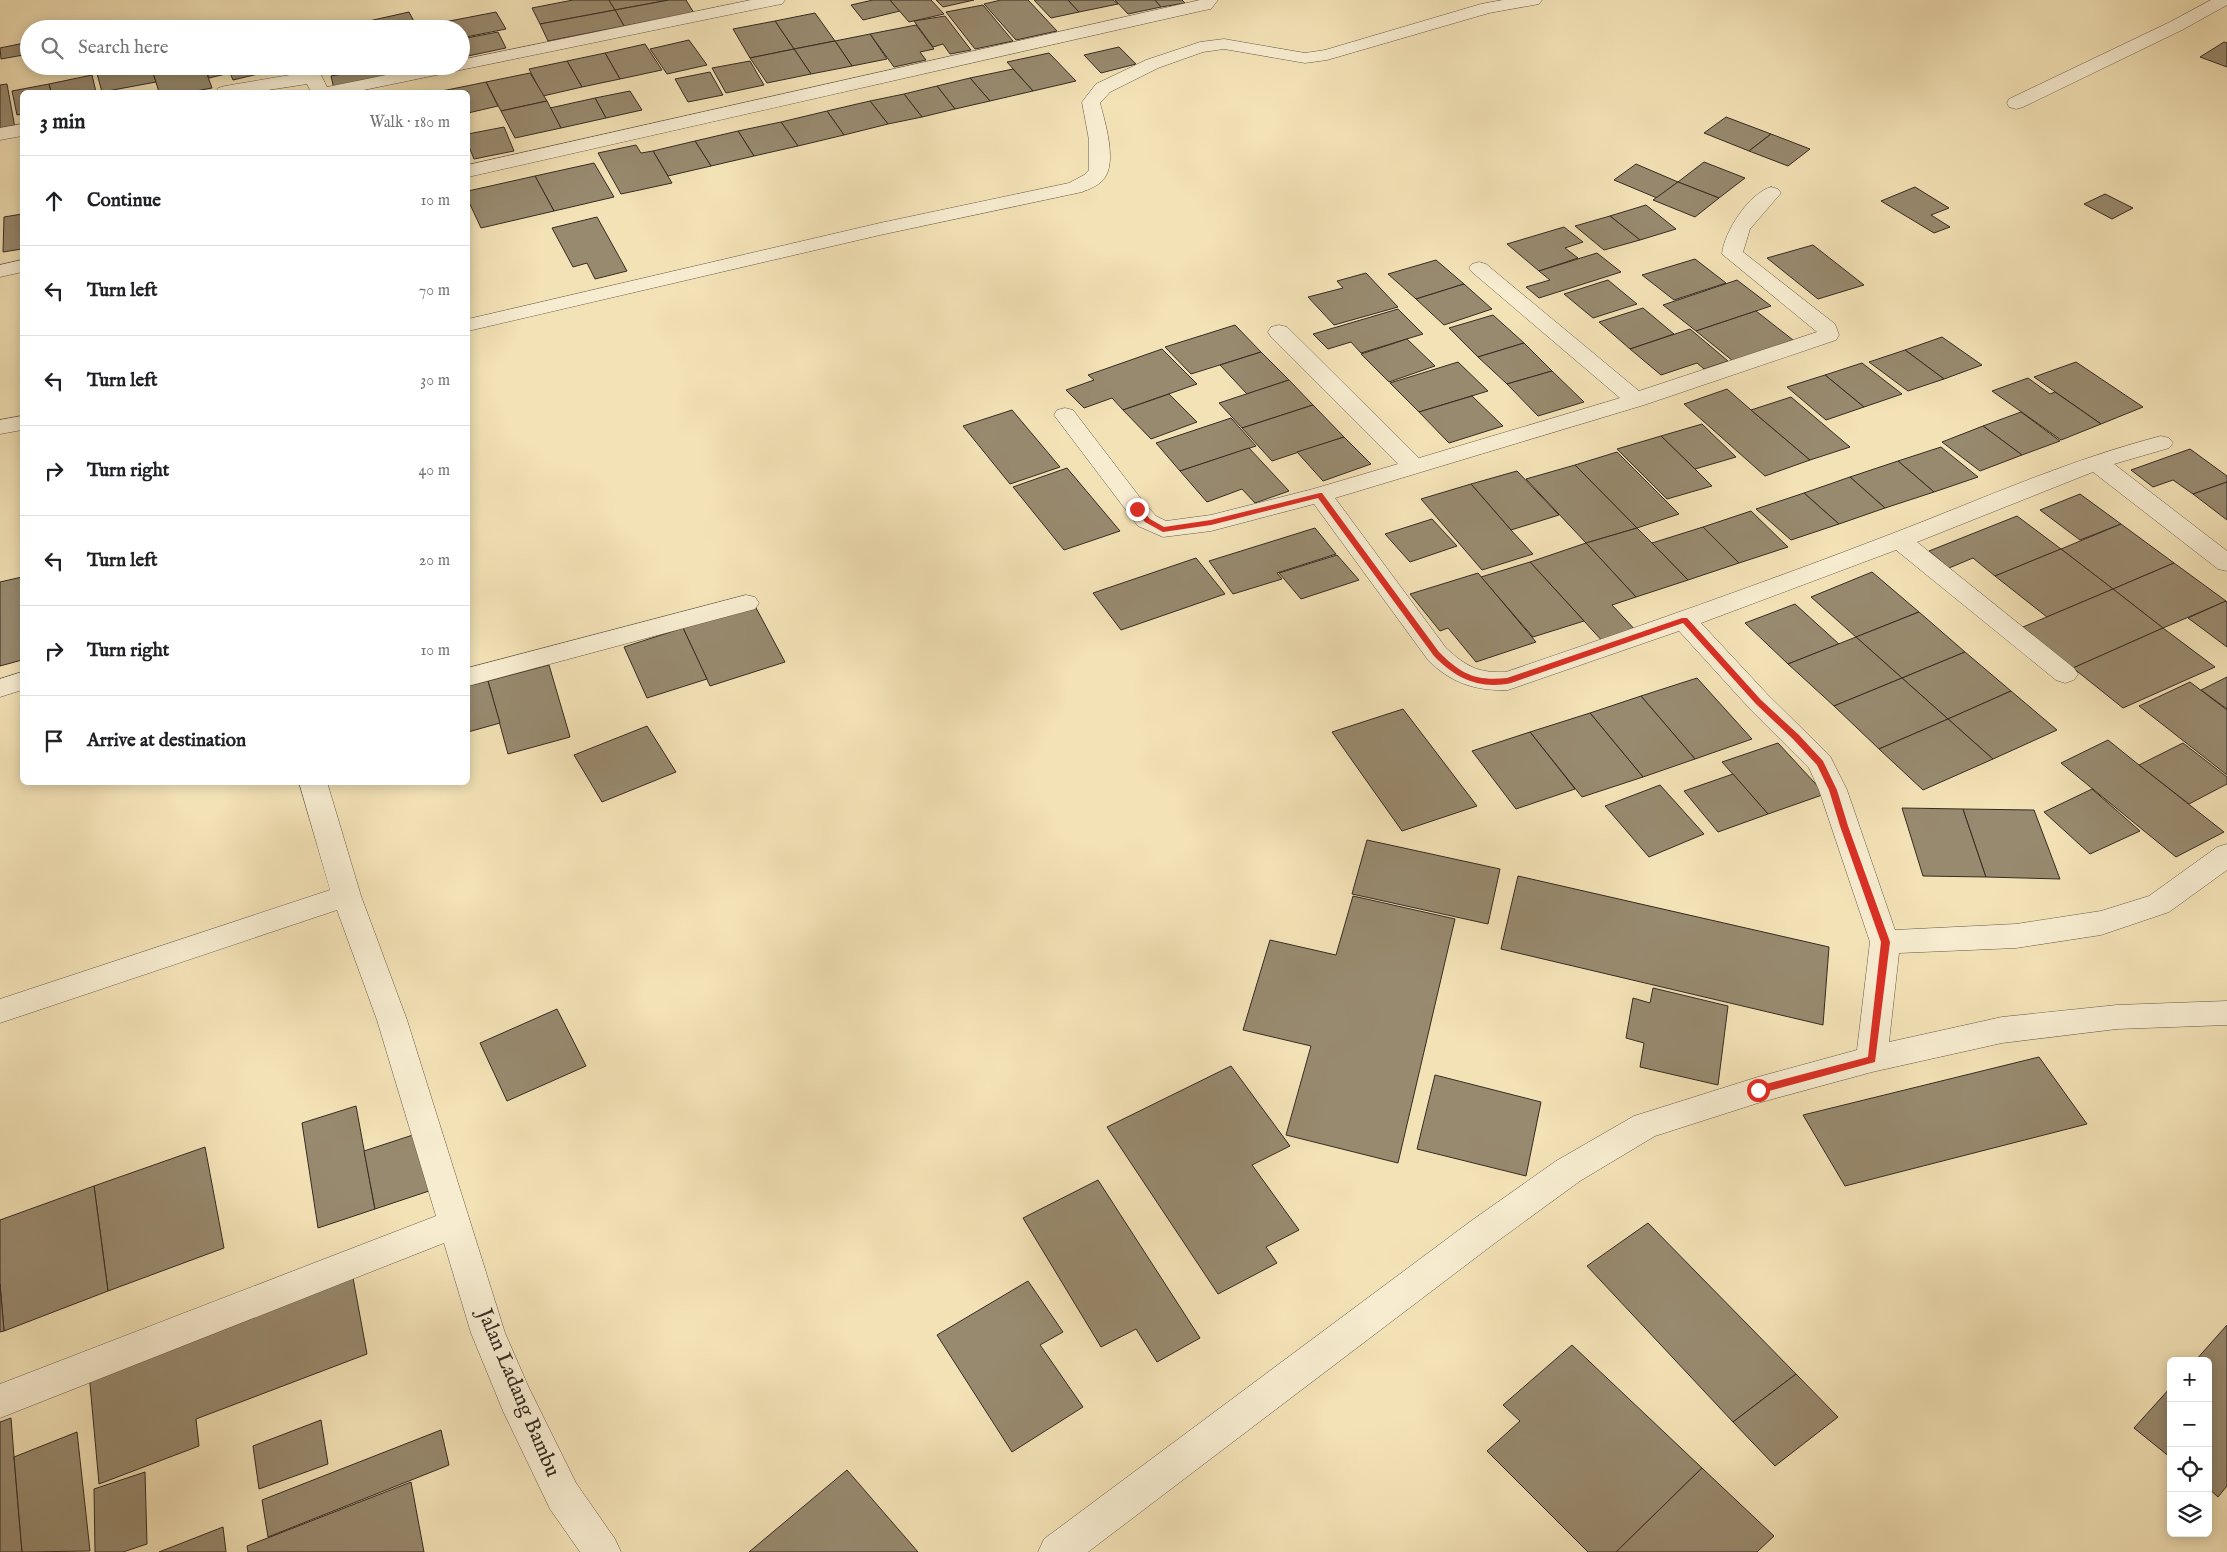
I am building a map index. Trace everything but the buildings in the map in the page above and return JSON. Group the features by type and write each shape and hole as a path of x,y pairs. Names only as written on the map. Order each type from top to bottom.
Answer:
{"street":[{"path":"470,64 776,0"},
{"path":"470,171 1176,11 1205,4 1209,0"},
{"path":"470,325 871,232 1075,188 1095,177 1099,170 1100,151 1091,102 1103,88 1152,64 1200,47 1224,44 1305,58 1327,54 1487,8 1533,0"},
{"path":"2016,103 2176,26 2224,0"},
{"path":"338,90 414,75"},
{"path":"238,90 316,78"},
{"path":"0,134 20,130"},
{"path":"1065,415 1147,521 1163,530 1211,523 1320,495 1636,400 1821,339 1828,335 1827,329 1732,254 1732,244 1752,211 1771,193"},
{"path":"0,271 20,266"},
{"path":"1479,268 1636,400"},
{"path":"1278,332 1414,466"},
{"path":"0,427 20,423"},
{"path":"1320,495 1427,643 1450,668 1466,678 1486,682 1508,681 1684,620 1899,540 2096,462 2161,443"},
{"path":"2096,462 2227,564"},
{"path":"1899,540 2066,674"},
{"path":"470,675 746,603"},
{"path":"1684,620 1759,702 1796,737 1820,764 1833,790 1885,942 1872,1059"},
{"path":"0,688 20,682"},
{"name":"Jalan Ladang Bambu","path":"314,785 346,896 392,1020 488,1333 516,1399 563,1496 602,1552"},
{"path":"1885,942 2016,936 2101,923 2159,904 2227,854"},
{"path":"0,1011 346,896"},
{"path":"1057,1552 1483,1232 1568,1171 1645,1126 1758,1090 1872,1059 2002,1030 2117,1017 2227,1014"},
{"path":"0,1401 454,1224"}],"route":[{"path":"1137,509 1147,521 1163,530 1211,523 1320,495 1427,643 1450,668 1466,678 1486,682 1508,681 1684,620 1759,702 1796,737 1820,764 1833,790 1885,942 1872,1059 1758,1090"}]}
